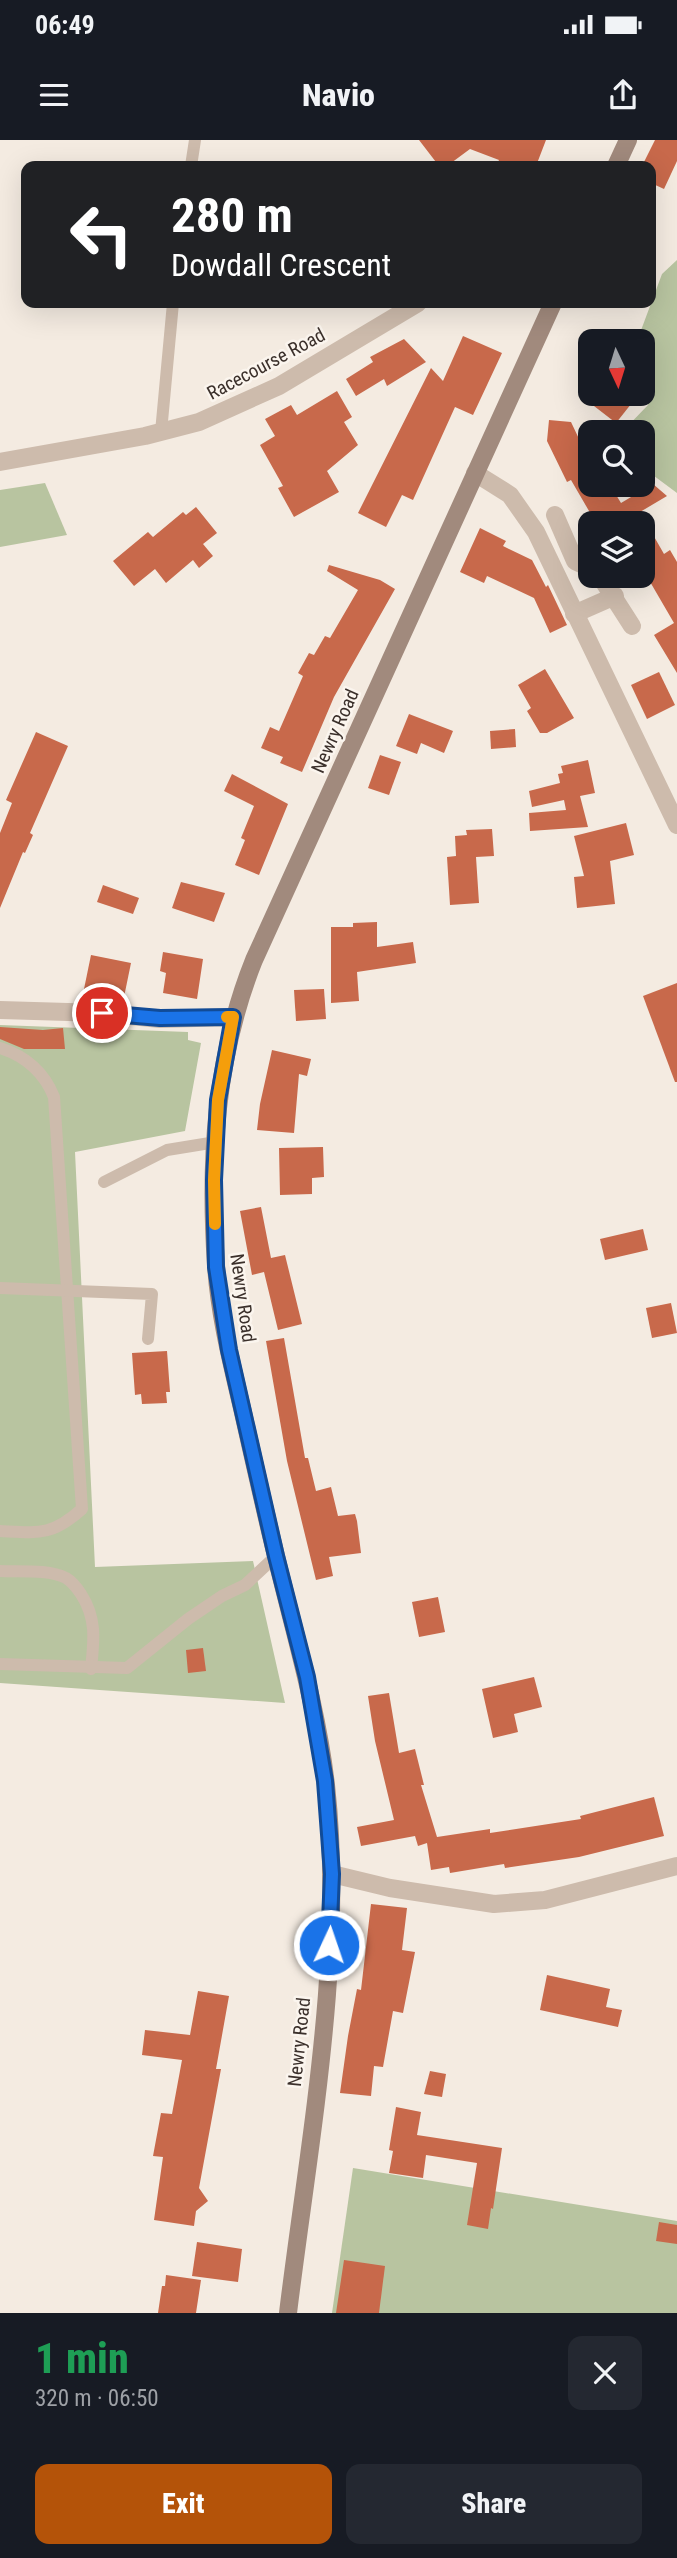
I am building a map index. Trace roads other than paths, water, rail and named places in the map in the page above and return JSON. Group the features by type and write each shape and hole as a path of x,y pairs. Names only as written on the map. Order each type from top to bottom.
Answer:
{"main road":[{"path":"618,161 628,140"},
{"name":"Newry Road","path":"288,2313 318,2077 328,1969 332,1874 325,1781 309,1686 229,1350 216,1267 214,1180 218,1100 233,1017 254,960 552,308"}],"street":[{"name":"Racecourse Road","path":"0,462 161,432 199,422 279,386 410,308"},
{"path":"475,473 510,495 536,532 677,825"},
{"path":"555,515 578,562"},
{"path":"609,588 632,626"},
{"path":"574,614 615,596"},
{"path":"0,1010 160,1018 233,1017"},
{"path":"332,1874 390,1888 494,1904 545,1900 677,1866"}],"lane":[{"path":"192,161 195,140"},
{"path":"161,432 173,308"},
{"path":"0,1048 24,1059 48,1083 54,1097 82,1508 54,1530 0,1531"},
{"path":"104,1182 167,1150 216,1142"},
{"path":"0,1288 152,1294 148,1339"},
{"path":"0,1664 92,1669 127,1668 188,1619 222,1596 245,1586 276,1556"},
{"path":"0,1571 50,1574 65,1577 76,1586 88,1605 95,1629 92,1669"}]}
